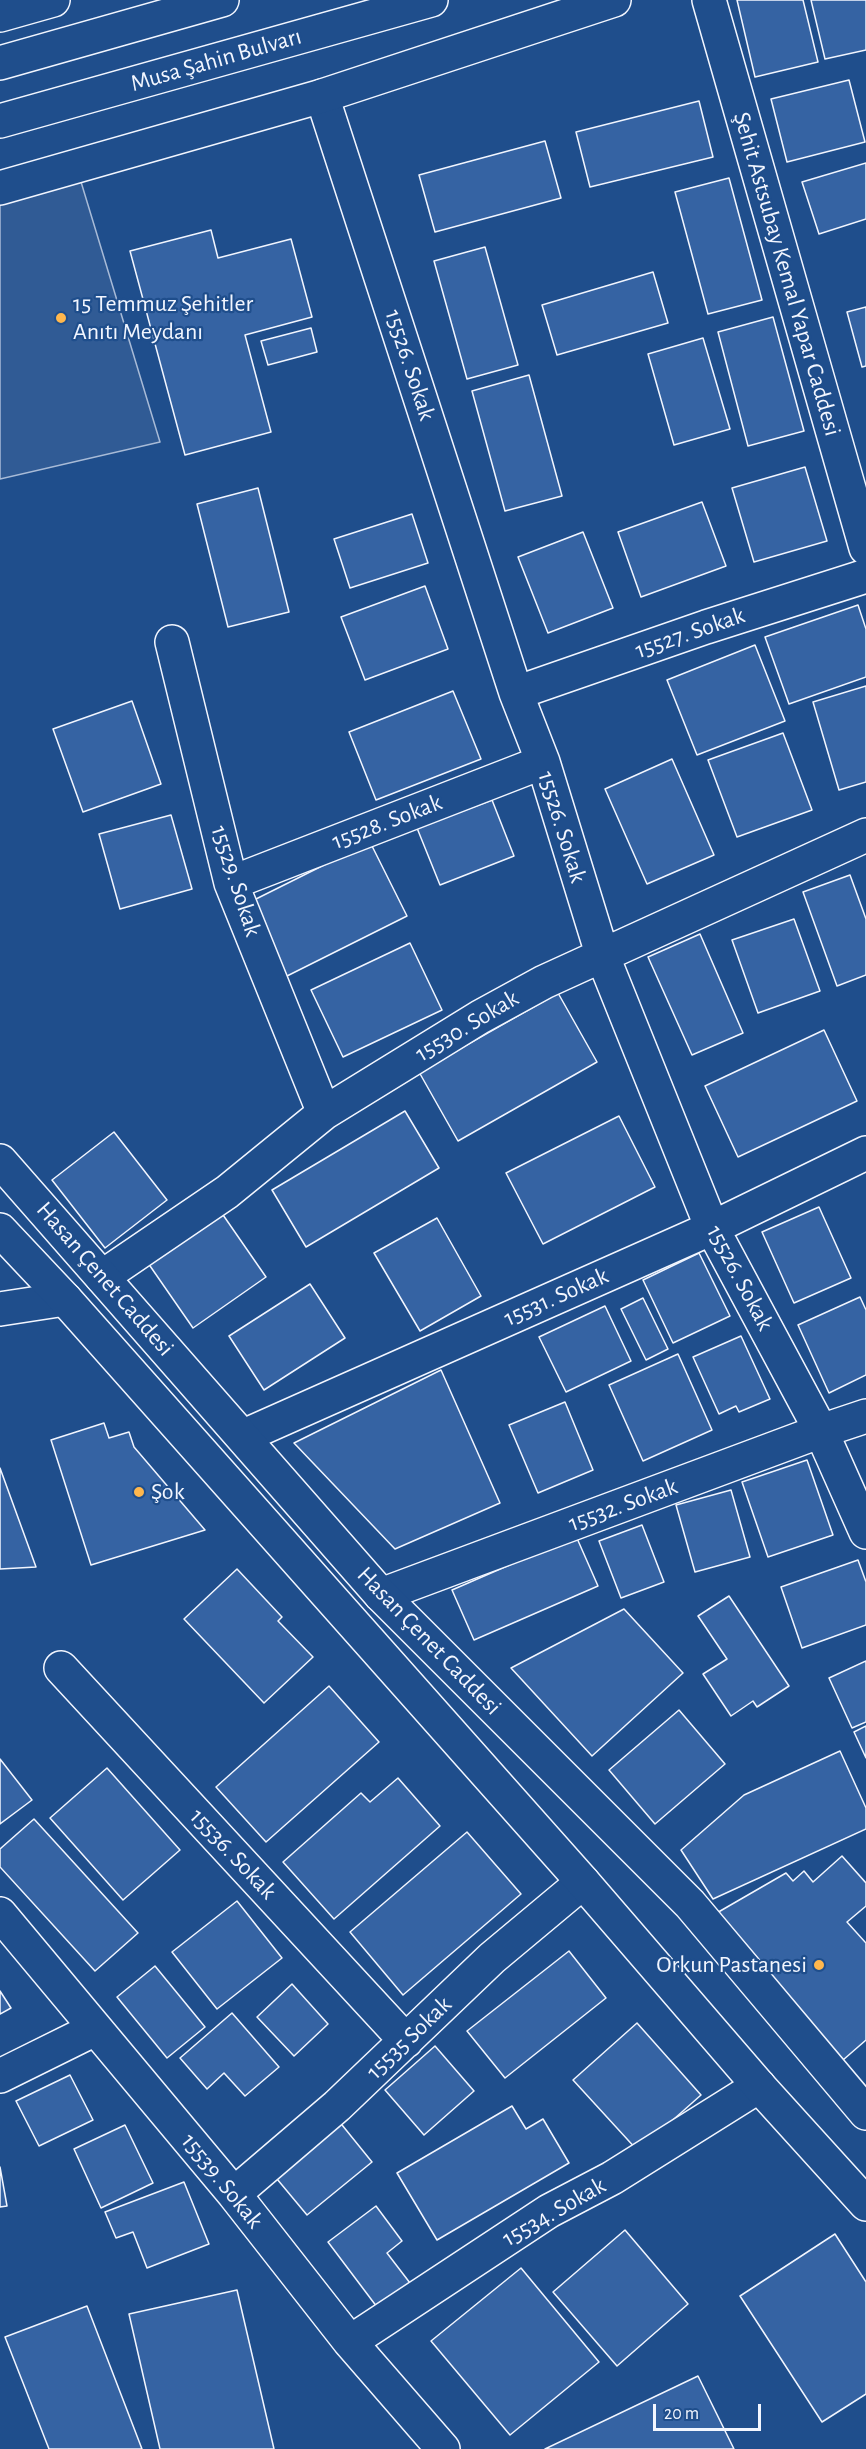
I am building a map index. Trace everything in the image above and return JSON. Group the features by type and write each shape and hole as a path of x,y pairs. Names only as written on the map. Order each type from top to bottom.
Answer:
{"street":[{"path":"0,15 53,0"},
{"path":"0,63 222,0"},
{"name":"Musa Şahin Bulvarı","path":"0,121 431,0"},
{"path":"0,188 322,96 614,0"},
{"name":"Şehit Astsubay Kemal Yapar Caddesi","path":"709,0 866,548"},
{"name":"15526. Sokak","path":"322,96 516,693 543,762 603,957 712,1228 821,1431 866,1532"},
{"name":"15527. Sokak","path":"516,693 706,627 866,576"},
{"name":"15529. Sokak","path":"172,642 231,883 324,1113"},
{"name":"15528. Sokak","path":"231,883 543,762"},
{"name":"15530. Sokak","path":"65,1299 102,1277 227,1192 324,1113 480,1017 544,982 866,835"},
{"name":"15531. Sokak","path":"244,1436 712,1228 866,1153"},
{"name":"Hasan Çenet Caddesi","path":"0,1161 244,1436 381,1595 690,1904 866,2114"},
{"path":"0,1230 65,1299 583,1882 759,2086 866,2204"},
{"path":"0,1309 65,1299"},
{"name":"15532. Sokak","path":"381,1595 866,1416"},
{"name":"15536. Sokak","path":"61,1668 406,2041"},
{"name":"15535 Sokak","path":"234,2194 337,2106 492,1958 583,1882"},
{"name":"15539. Sokak","path":"0,1914 234,2194 350,2342 443,2449"},
{"path":"0,2076 95,2029"},
{"name":"15534. Sokak","path":"350,2342 549,2211 612,2178 759,2086"}],"shaded area":[{"name":"15 Temmuz Şehitler Anıtı Meydanı","path":"78,172 160,442 0,479 0,195"}],"building":[{"path":"737,0 803,0 818,62 755,77"},
{"path":"811,0 866,0 866,50 825,59"},
{"path":"849,80 865,142 787,162 771,99"},
{"path":"699,101 713,157 590,187 576,132"},
{"path":"545,141 561,198 435,232 419,175"},
{"path":"866,163 866,219 819,234 802,182"},
{"path":"729,178 762,300 708,314 675,192"},
{"path":"211,230 218,258 291,239 312,317 245,335 271,432 185,455 130,251"},
{"path":"485,247 518,365 467,379 434,261"},
{"path":"653,272 668,323 557,355 542,305"},
{"path":"866,307 866,366 862,367 847,312"},
{"path":"773,317 804,431 748,446 718,332"},
{"path":"311,328 317,352 268,365 261,341"},
{"path":"703,338 730,429 674,445 648,354"},
{"path":"529,375 562,496 505,511 472,391"},
{"path":"805,467 827,541 754,562 732,488"},
{"path":"258,488 289,612 228,627 197,504"},
{"path":"702,502 726,566 641,597 618,532"},
{"path":"412,514 428,563 350,588 334,539"},
{"path":"583,532 613,608 548,633 518,557"},
{"path":"425,586 448,649 365,680 341,617"},
{"path":"858,605 866,629 866,677 789,704 765,637"},
{"path":"755,645 785,721 697,755 667,680"},
{"path":"866,686 866,782 839,790 813,702"},
{"path":"453,691 481,759 376,800 349,732"},
{"path":"132,701 161,784 83,812 53,729"},
{"path":"783,733 812,810 737,837 708,760"},
{"path":"672,759 714,855 647,884 605,789"},
{"path":"492,800 514,856 440,885 417,828"},
{"path":"171,815 192,889 120,909 99,834"},
{"path":"370,842 407,916 285,977 248,903"},
{"path":"850,875 866,919 866,975 837,986 803,892"},
{"path":"794,919 820,991 758,1013 732,940"},
{"path":"700,934 743,1033 692,1055 648,957"},
{"path":"410,943 442,1010 343,1057 311,990"},
{"path":"558,993 597,1062 458,1141 419,1072"},
{"path":"824,1030 857,1101 738,1157 705,1086"},
{"path":"405,1111 439,1168 306,1247 272,1190"},
{"path":"619,1116 655,1187 543,1244 506,1173"},
{"path":"114,1132 167,1200 105,1248 52,1180"},
{"path":"819,1207 851,1278 794,1303 762,1232"},
{"path":"221,1212 266,1277 193,1328 148,1263"},
{"path":"437,1218 481,1296 420,1331 374,1253"},
{"path":"699,1253 730,1316 673,1343 643,1280"},
{"path":"310,1284 345,1338 264,1390 229,1336"},
{"path":"860,1297 866,1310 866,1375 829,1393 798,1325"},
{"path":"643,1298 668,1349 646,1360 621,1309"},
{"path":"605,1306 631,1361 566,1392 539,1337"},
{"path":"741,1336 770,1399 739,1412 736,1406 719,1414 693,1357"},
{"path":"678,1354 712,1430 643,1461 609,1385"},
{"path":"441,1370 500,1503 395,1549 294,1443"},
{"path":"565,1402 593,1470 538,1493 509,1425"},
{"path":"104,1423 109,1438 129,1432 134,1447 205,1530 91,1565 51,1440"},
{"path":"807,1460 833,1535 768,1557 742,1482"},
{"path":"0,1468 36,1567 0,1569"},
{"path":"731,1490 750,1557 695,1572 676,1505"},
{"path":"642,1525 664,1582 621,1598 599,1541"},
{"path":"576,1536 598,1586 474,1640 452,1590"},
{"path":"858,1560 866,1582 866,1625 802,1648 781,1587"},
{"path":"237,1569 282,1617 278,1621 313,1657 264,1703 184,1619"},
{"path":"729,1596 789,1686 757,1707 753,1701 731,1716 703,1674 727,1659 698,1616"},
{"path":"624,1609 683,1673 592,1756 511,1668"},
{"path":"866,1661 866,1722 852,1728 829,1678"},
{"path":"329,1686 379,1742 266,1842 216,1787"},
{"path":"679,1710 725,1764 655,1824 609,1770"},
{"path":"866,1726 866,1758 854,1732"},
{"path":"840,1751 866,1808 866,1829 713,1899 681,1850 744,1795"},
{"path":"0,1759 32,1800 0,1824"},
{"path":"107,1768 180,1850 123,1900 50,1818"},
{"path":"398,1778 440,1826 334,1919 283,1862 361,1793 370,1802"},
{"path":"34,1819 138,1933 95,1971 0,1867 0,1849"},
{"path":"467,1832 521,1894 403,1995 350,1932"},
{"path":"842,1856 866,1883 866,1906 847,1922 866,1943 866,2040 843,2060 715,1914 786,1873 793,1881 804,1871 813,1882"},
{"path":"237,1901 282,1958 217,2009 172,1952"},
{"path":"569,1951 606,1998 505,2078 467,2031"},
{"path":"155,1966 205,2027 167,2058 117,1997"},
{"path":"292,1984 328,2024 294,2056 257,2017"},
{"path":"0,1991 11,2008 0,2014"},
{"path":"232,2013 279,2067 245,2096 224,2073 207,2089 180,2058"},
{"path":"637,2023 701,2095 638,2151 573,2080"},
{"path":"435,2046 474,2091 424,2135 385,2090"},
{"path":"70,2075 93,2120 39,2146 16,2101"},
{"path":"512,2106 526,2129 543,2119 569,2163 437,2240 397,2173"},
{"path":"338,2120 372,2162 307,2215 272,2173"},
{"path":"125,2125 153,2183 101,2208 74,2149"},
{"path":"0,2167 7,2206 0,2207"},
{"path":"184,2182 209,2244 147,2268 133,2232 116,2238 105,2212"},
{"path":"376,2206 402,2241 387,2253 410,2283 377,2307 328,2242"},
{"path":"625,2230 688,2304 617,2366 553,2292"},
{"path":"835,2234 866,2282 866,2394 822,2422 740,2296"},
{"path":"521,2268 599,2362 510,2435 431,2341"},
{"path":"237,2290 274,2449 160,2449 129,2314"},
{"path":"87,2306 142,2449 49,2449 5,2337"},
{"path":"698,2376 734,2449 545,2449"}],"place":[{"name":"15 Temmuz Şehitler Anıtı Meydanı","path":"61,318"},
{"name":"Şok","path":"139,1492"},
{"name":"Orkun Pastanesi","path":"819,1965"}]}
